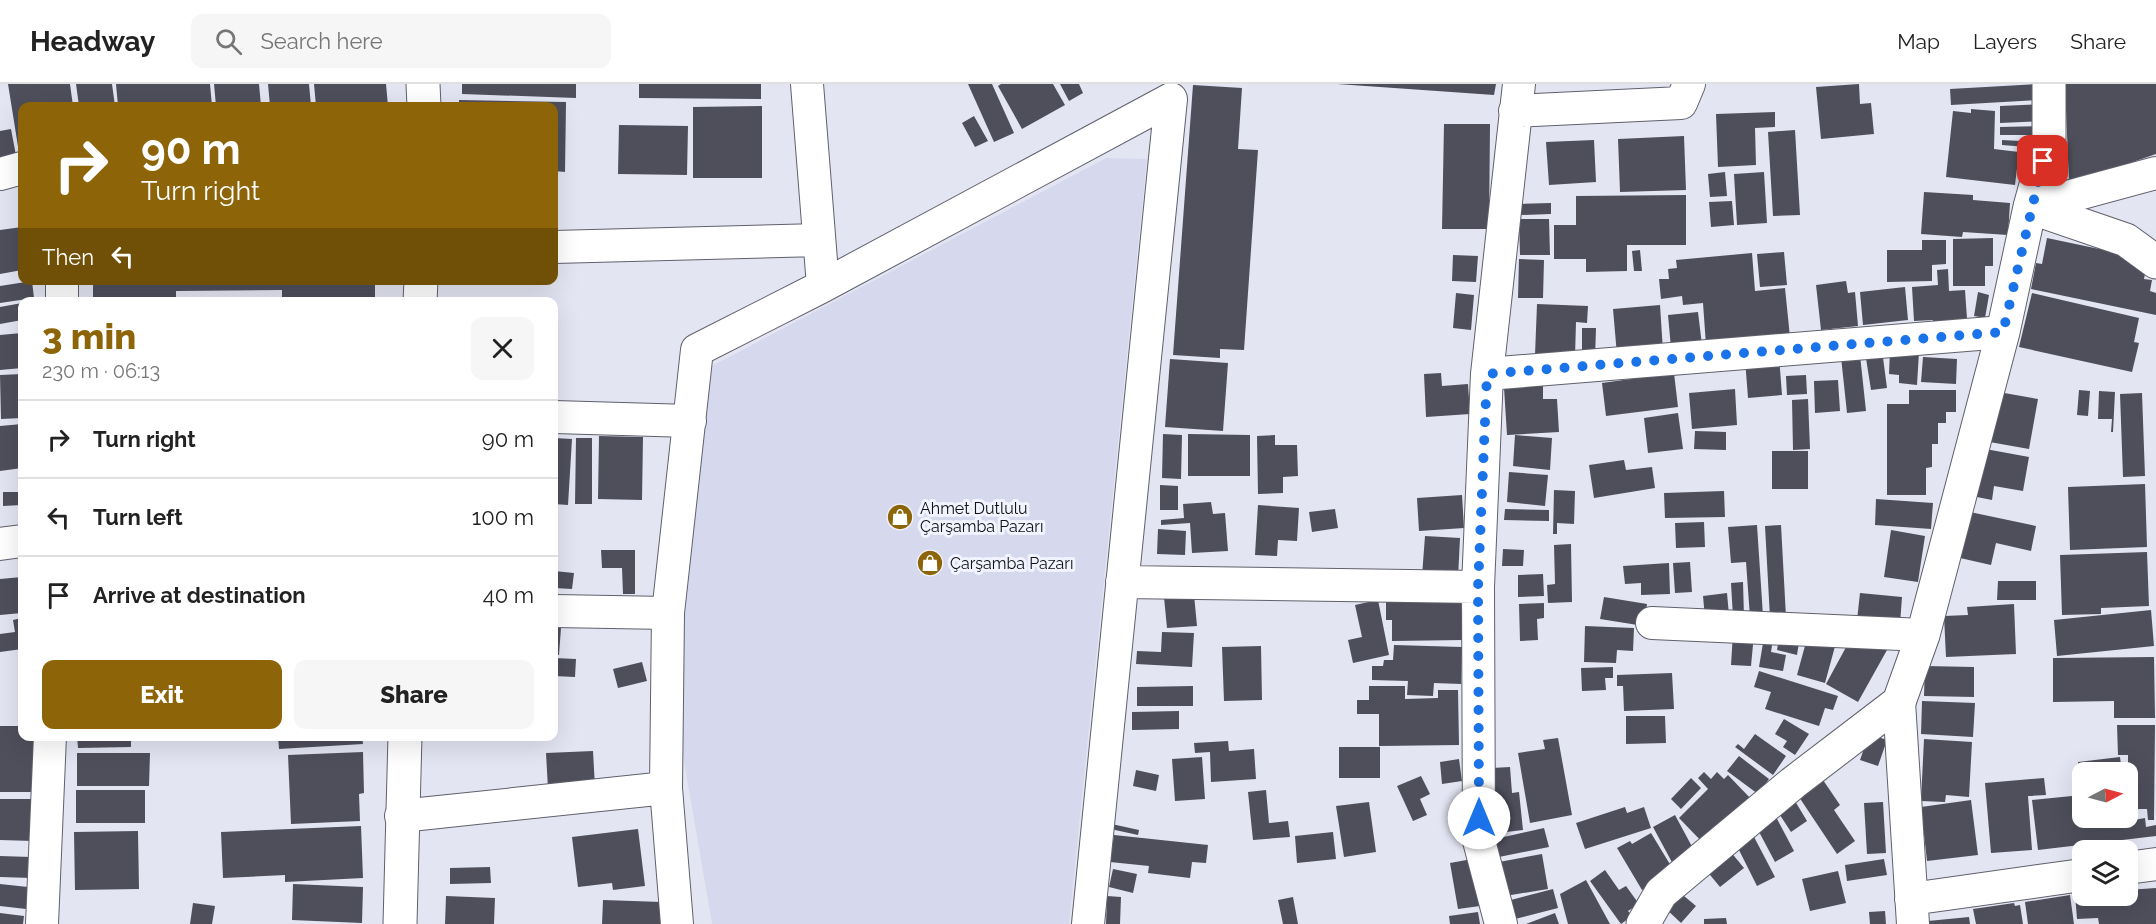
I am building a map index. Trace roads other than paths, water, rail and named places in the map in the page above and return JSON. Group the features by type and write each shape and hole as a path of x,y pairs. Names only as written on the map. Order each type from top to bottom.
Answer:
{"street":[{"path":"423,84 424,102"},
{"path":"807,84 823,286"},
{"path":"1500,924 1479,841 1478,587 1487,374 1517,97 1681,103 1689,84"},
{"path":"2049,84 2049,138 2030,207 2003,332 1923,634 1899,702 1912,912 2072,877"},
{"path":"677,924 666,789 668,613 697,350 823,286 1171,91"},
{"path":"1088,924 1171,91"},
{"path":"0,174 18,169"},
{"path":"2030,207 2156,173"},
{"path":"2030,207 2126,240 2156,262"},
{"path":"558,247 819,240"},
{"path":"1487,374 2003,332"},
{"path":"558,417 690,421"},
{"path":"0,544 18,542"},
{"path":"1122,582 1478,587"},
{"path":"558,611 668,613"},
{"path":"1652,623 1923,634"},
{"path":"1643,924 1661,893 1793,783 1899,702"},
{"path":"42,924 50,741"},
{"path":"400,924 401,816 405,741"},
{"path":"401,816 666,789"},
{"path":"2138,866 2156,864"}],"place":[{"name":"Ahmet Dutlulu Çarşamba Pazarı","path":"900,517"},
{"name":"Çarşamba Pazarı","path":"930,563"}]}
